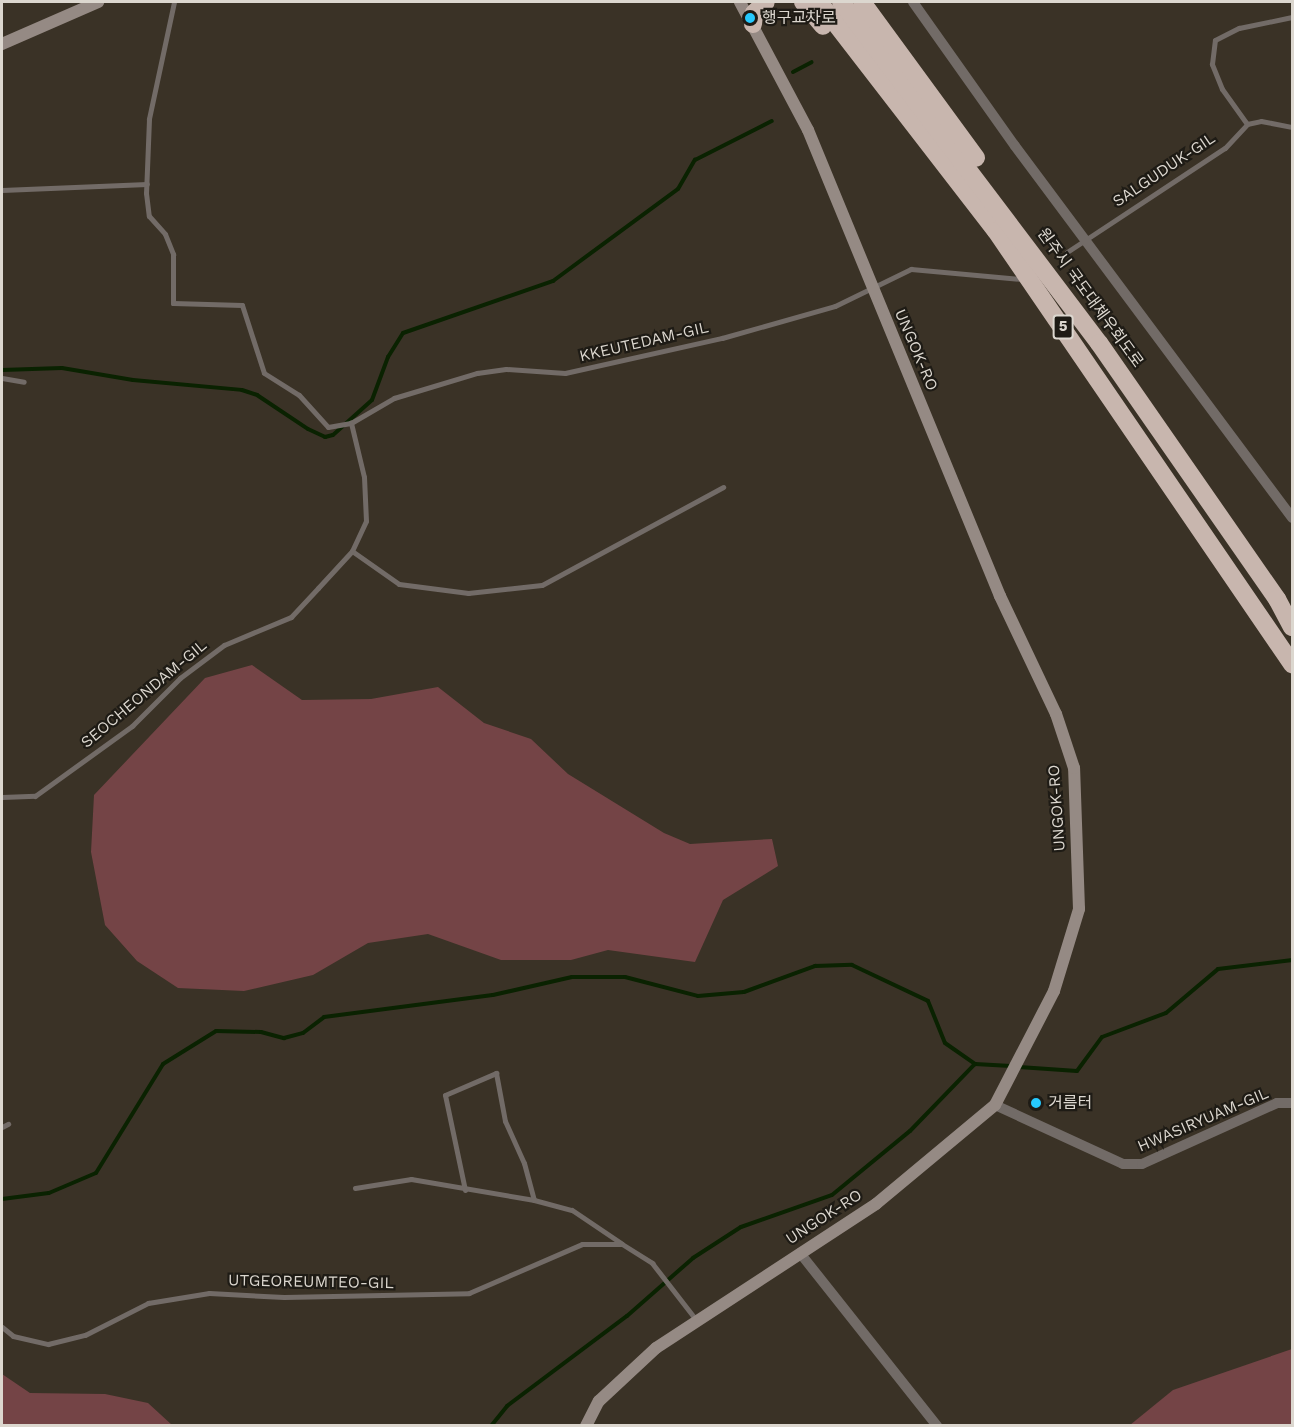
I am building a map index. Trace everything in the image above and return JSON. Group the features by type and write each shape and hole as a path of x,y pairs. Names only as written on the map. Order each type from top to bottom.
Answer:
{"highway":[{"path":"753,24 754,13 766,2"},
{"path":"804,2 969,212 1004,228"},
{"name":"5","path":"819,2 1004,228 1293,664"},
{"name":"원주시 국도대체우회도로","path":"841,2 1004,228 1277,598 1293,627"},
{"path":"862,2 1000,190 1004,228"}],"street":[{"path":"2,44 98,2"},
{"name":"UNGOK-RO","path":"586,1425 599,1401 656,1348 876,1204 998,1100 1054,991 1079,909 1074,768 1056,714 1000,596 808,130 740,2"},
{"path":"913,2 1015,146 1087,237 1293,518"},
{"name":"HWASIRYUAM-GIL","path":"998,1100 1123,1164 1142,1164 1278,1103 1293,1103"},
{"path":"800,1253 937,1425"}],"lane":[{"name":"KKEUTEDAM-GIL","path":"174,2 149,119 147,184 149,216 165,234 173,254 173,303 242,305 264,373 299,395 328,427 349,424 377,405 446,380 506,369 565,373 619,364 835,306 873,288"},
{"path":"1293,17 1239,28 1215,40 1212,64 1222,89 1247,124 1262,122 1293,127"},
{"name":"SALGUDUK-GIL","path":"1066,252 1215,155 1247,124"},
{"path":"2,190 147,184"},
{"path":"873,288 911,269 1020,279"},
{"path":"2,378 24,382"},
{"path":"349,424 364,477 366,521 352,551 399,584 468,593 542,585 723,487"},
{"name":"SEOCHEONDAM-GIL","path":"2,796 35,796 76,768 132,726 180,678 224,645 291,617 352,551"},
{"path":"465,1190 445,1095 496,1074 505,1121 524,1163 534,1200"},
{"path":"2,1127 8,1124"},
{"path":"355,1188 411,1179 534,1200 572,1210 652,1263 697,1321"},
{"name":"UTGEOREUMTEO-GIL","path":"2,1327 13,1336 48,1344 85,1335 148,1303 209,1293 284,1297 469,1293 582,1244 622,1244"}],"shaded area":[{"path":"252,665 302,700 371,699 438,687 484,723 531,739 568,774 664,833 690,844 772,839 778,866 723,900 695,962 608,950 571,960 501,960 428,934 368,943 313,975 244,991 178,988 137,961 105,925 91,852 94,795 205,678"},
{"path":"1292,1349 1292,1425 1130,1425 1173,1390"},
{"path":"2,1374 30,1393 105,1394 148,1403 172,1425 2,1425"}],"waterway":[{"path":"793,72 812,62"},
{"path":"2,370 62,368 133,380 242,390 257,395 308,429 325,437 333,435 372,400 388,357 403,333 553,281 678,189 695,160 772,121"},
{"path":"1019,1067 1077,1071 1102,1037 1166,1013 1218,969 1292,960"},
{"path":"2,1199 49,1193 96,1173 163,1064 216,1031 261,1032 284,1038 303,1033 324,1017 493,995 572,977 625,977 698,996 744,992 815,966 852,965 928,1001 945,1043 975,1064 1011,1066"},
{"path":"491,1426 507,1406 627,1316 693,1258 741,1227 832,1195 910,1131 975,1064"}],"place":[{"name":"행구교차로","path":"750,18"},
{"name":"거름터","path":"1036,1103"}]}
